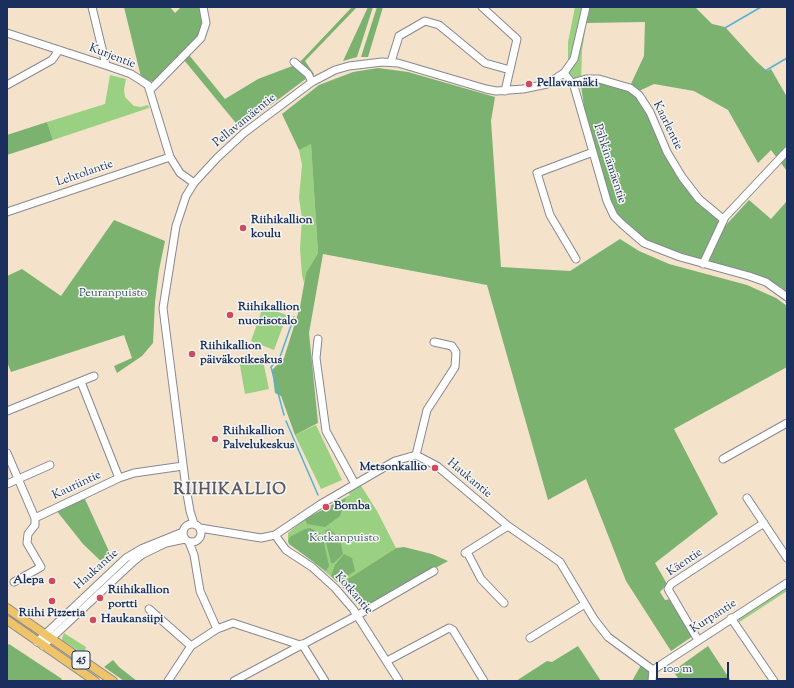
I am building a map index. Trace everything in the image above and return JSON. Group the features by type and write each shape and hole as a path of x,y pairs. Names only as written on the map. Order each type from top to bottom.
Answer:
{"main road":[{"name":"45","path":"7,608 113,681"},
{"name":"45","path":"7,620 95,681"}],"street":[{"path":"92,7 106,65"},
{"path":"194,183 180,173 170,157 151,89 201,38 206,24 203,7"},
{"path":"482,7 517,39 506,91"},
{"path":"564,73 574,59 586,7"},
{"path":"391,62 399,36 425,21 439,25 485,63 510,70"},
{"name":"Kurjentie","path":"7,33 131,74 148,85 151,89"},
{"path":"7,85 52,60 59,50"},
{"path":"294,62 308,74 312,82"},
{"name":"Pellavamäentie","path":"191,538 194,526 190,511 165,331 163,300 176,226 186,196 194,183 232,143 312,82 336,70 349,66 364,63 391,62 414,67 486,89 506,91 547,84 564,73"},
{"name":"Pähkinämäentie","path":"564,73 572,83 607,201 614,216 644,243 703,264 754,278 776,288 787,297"},
{"name":"Kaarlentie","path":"572,83 586,79 599,79 636,92 650,112 667,152 688,187 698,199 723,219"},
{"path":"703,264 723,219 787,151"},
{"path":"576,259 550,215 538,172 593,152"},
{"name":"Lehtolantie","path":"7,212 170,157"},
{"path":"318,339 316,358 326,431 355,484"},
{"path":"416,455 427,410 455,368 456,352 452,346 434,342"},
{"path":"7,411 94,376"},
{"path":"81,382 119,478"},
{"path":"723,459 787,423"},
{"path":"7,453 35,518 35,525 28,534 27,543 41,567 14,582"},
{"name":"Haukantie","path":"194,526 216,532 261,538 275,535 321,504 355,484 401,458 416,455 437,466 508,526 560,562 585,604 608,637 653,670"},
{"path":"7,484 50,466"},
{"name":"Kauriintie","path":"35,518 119,478 134,473 184,466"},
{"path":"747,498 787,558"},
{"name":"Käentie","path":"698,640 668,589 671,584 764,523"},
{"path":"194,526 191,538 200,591 217,629"},
{"path":"504,603 481,579 466,553 508,526"},
{"name":"Haukantie","path":"40,644 47,636 137,558 166,544 216,532"},
{"name":"Kotkantie","path":"275,535 286,550 312,567 358,615 400,681"},
{"path":"234,681 358,615 434,571"},
{"name":"Kurpantie","path":"653,670 731,618 787,584"},
{"path":"530,638 585,604"},
{"path":"149,609 191,646"},
{"path":"731,618 774,681"},
{"path":"168,681 191,646 217,629 234,623 301,645 325,681"},
{"path":"387,661 449,628 453,630 484,681"},
{"path":"652,681 653,670"}],"green space":[{"path":"124,7 170,7 175,13 181,7 202,7 204,23 199,37 155,82 149,81 141,77"},
{"path":"352,7 357,7 305,61 314,74 313,75 299,63"},
{"path":"368,7 373,7 357,57 343,61"},
{"path":"377,7 383,7 368,57 361,57"},
{"path":"575,7 589,7 582,50 581,85 573,79 568,79 568,42"},
{"path":"589,7 695,7 712,24 725,27 756,61 767,71 771,69 787,97 787,171 771,150 758,163 728,110 694,91 654,84 639,91 630,86 644,56 645,22 585,23"},
{"path":"189,55 225,99 258,79 295,65 307,78 240,128 184,60"},
{"path":"378,68 408,72 495,97 491,121 501,267 570,271 620,239 639,251 669,264 747,285 776,298 787,306 787,367 674,429 718,514 655,563 667,584 660,592 665,600 672,599 693,636 671,651 626,581 586,479 548,500 487,285 323,254 309,333 318,423 295,435 281,396 275,393 272,370 284,358 300,307 306,273 318,253 311,144 299,150 282,114 319,85 353,72"},
{"path":"110,75 126,79 124,90 125,97 134,106 141,107 148,105 149,108 53,140 47,122 105,104"},
{"path":"598,82 626,89 635,94 644,106 699,203 726,225 749,200 771,219 787,201 787,293 781,287 756,275 667,249 645,239 623,222 609,197 586,121 581,85"},
{"path":"47,122 53,140 7,155 7,135"},
{"path":"311,143 318,253 306,273 304,283 300,249 302,218 299,198 302,165 299,150"},
{"name":"Peuranpuisto","path":"114,220 165,241 159,270 155,302 153,343 142,356 117,373 114,366 132,358 124,335 11,372 7,362 7,276 22,269 61,296"},
{"path":"263,307 287,315 274,350 251,341"},
{"path":"262,356 269,389 245,394 239,360"},
{"path":"316,425 342,480 321,489 295,435"},
{"name":"Kotkanpuisto","path":"360,484 377,511 396,548 340,584 288,541 288,533 305,519 350,495 348,492"},
{"path":"84,497 113,560 106,566 83,544 56,510"},
{"path":"346,498 340,516 325,527 307,524 305,519"},
{"path":"310,528 320,533 323,538 329,566 326,571 289,544 288,541 290,537"},
{"path":"330,529 340,539 343,554 334,563 331,563 324,534 326,530"},
{"path":"404,547 432,554 448,561 362,609 340,584 396,548"},
{"path":"344,554 352,558 355,571 337,582 331,576 335,565"},
{"path":"787,588 787,591 738,623 739,618 783,589"},
{"path":"64,633 86,647 84,654 63,641 62,638"},
{"path":"9,644 62,679 61,681 7,681 7,646"},
{"path":"578,646 601,681 516,681 547,661 552,662"},
{"path":"708,646 731,681 680,681 673,671"},
{"path":"113,660 119,667 137,681 124,681 104,667"},
{"path":"641,665 647,669 650,676 649,681 632,681"}],"waterway":[{"path":"725,28 761,7"},
{"path":"765,71 787,58"},
{"path":"284,415 271,367 280,357 294,317"},
{"path":"286,421 318,495"}],"place":[{"name":"Pellavamäki","path":"529,84"},
{"name":"Riihikallion koulu","path":"243,228"},
{"name":"Riihikallion nuorisotalo","path":"230,315"},
{"name":"Riihikallion päiväkotikeskus","path":"192,354"},
{"name":"Riihikallion Palvelukeskus","path":"215,439"},
{"name":"Metsonkallio","path":"435,468"},
{"name":"Bomba","path":"326,507"},
{"name":"Alepa","path":"52,581"},
{"name":"Riihikallion portti","path":"100,598"},
{"name":"Riihi Pizzeria","path":"52,601"},
{"name":"Haukansiipi","path":"93,620"}],"district":[{"name":"RIIHIKALLIO","path":"230,491"}]}
